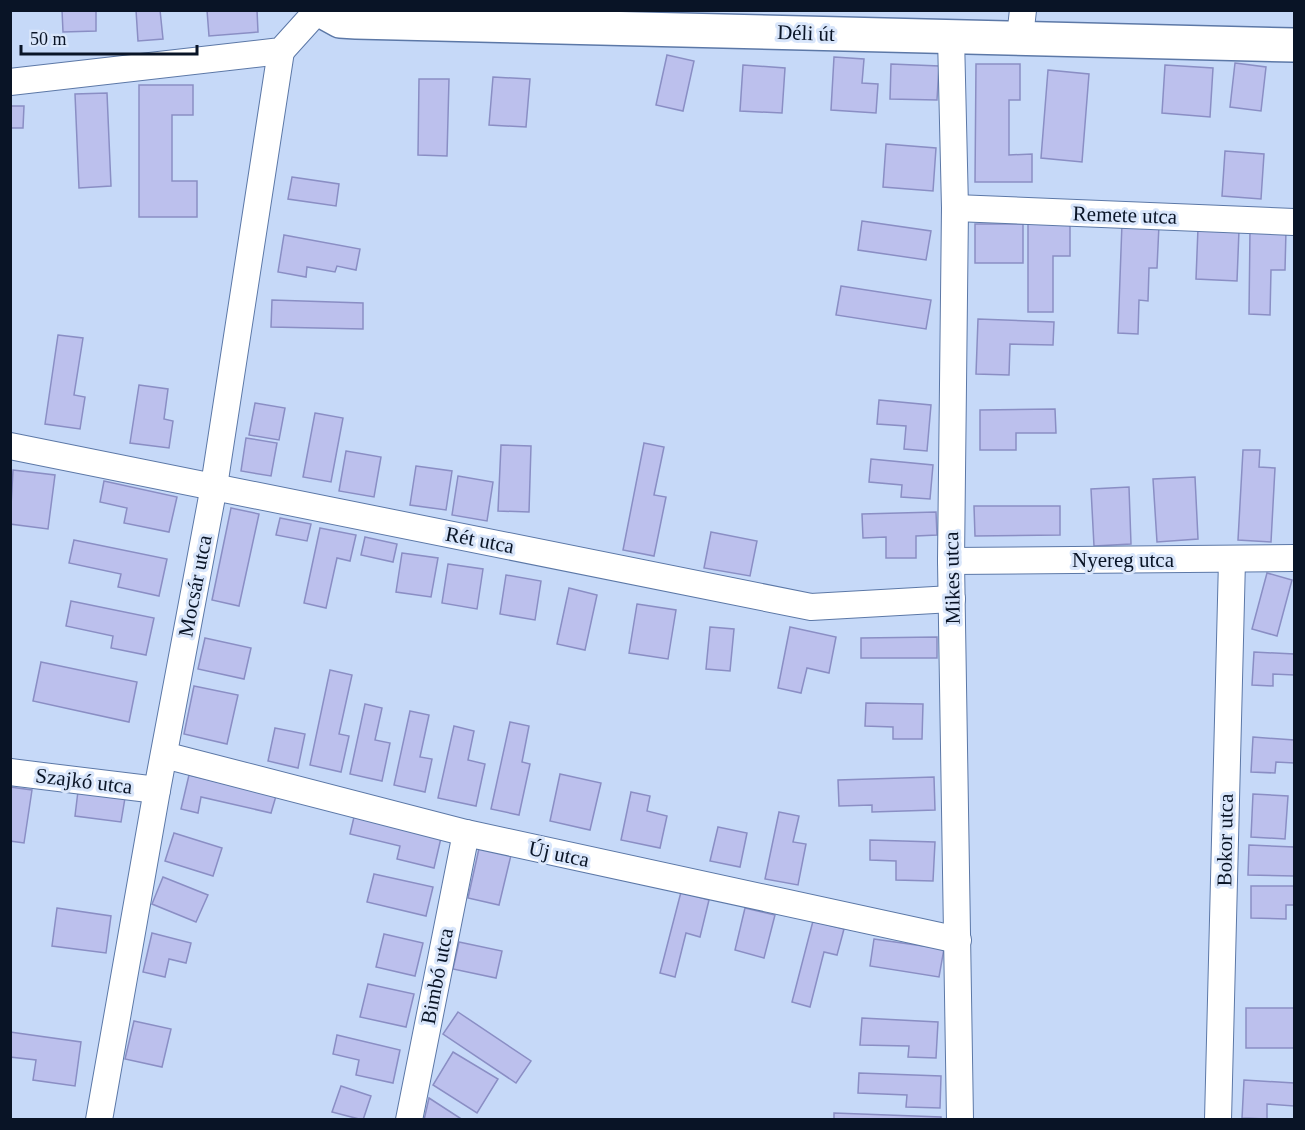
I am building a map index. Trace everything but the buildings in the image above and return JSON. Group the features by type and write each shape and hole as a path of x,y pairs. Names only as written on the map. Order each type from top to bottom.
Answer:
{"main road":[{"name":"Déli út","path":"319,10 340,21 602,19 951,37 1021,24 1294,45"}],"street":[{"path":"10,82 281,51 319,10"},
{"name":"Mikes utca","path":"951,37 955,208 951,561 960,1119"},
{"name":"Mocsár utca","path":"99,1119 156,790 214,486 281,51"},
{"name":"Remete utca","path":"955,208 1294,222"},
{"name":"Rét utca","path":"10,446 811,607 952,599"},
{"name":"Nyereg utca","path":"951,561 1294,558"},
{"name":"Bokor utca","path":"1218,1119 1232,560"},
{"name":"Új utca","path":"164,755 466,833 958,940"},
{"name":"Szajkó utca","path":"10,772 156,790"},
{"name":"Bimbó utca","path":"409,1119 466,833"}]}
